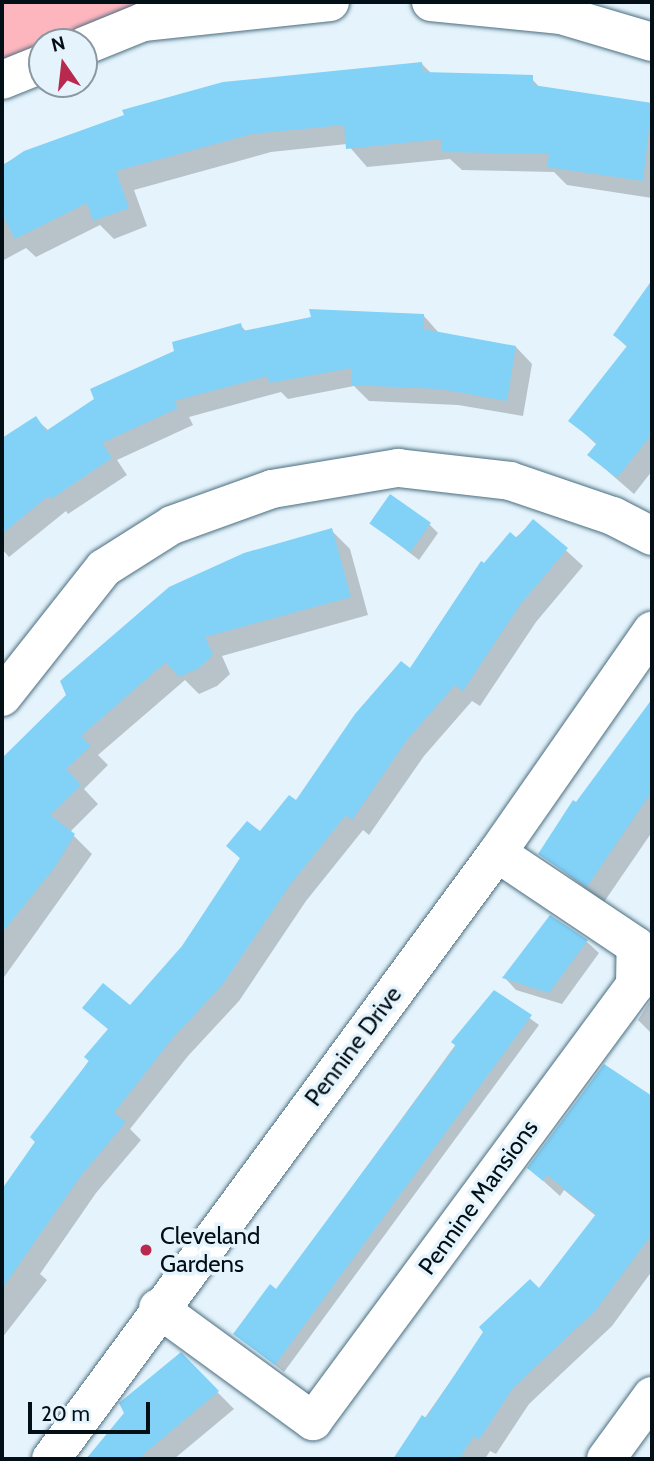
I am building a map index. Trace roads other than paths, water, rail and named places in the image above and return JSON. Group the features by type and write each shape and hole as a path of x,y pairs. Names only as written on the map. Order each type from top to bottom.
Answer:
{"street":[{"path":"98,37 139,12 330,2"},
{"path":"431,2 562,8 652,42"},
{"path":"2,80 28,70"},
{"path":"2,697 104,568 172,525 272,489 398,468 510,481 613,516 652,536"},
{"name":"Pennine Drive","path":"51,1459 158,1308 497,853 652,631"},
{"name":"Pennine Mansions","path":"158,1308 313,1421 635,985 636,946 497,853"},
{"path":"606,1459 652,1396"}],"place":[{"name":"Cleveland Gardens","path":"146,1250"}]}
